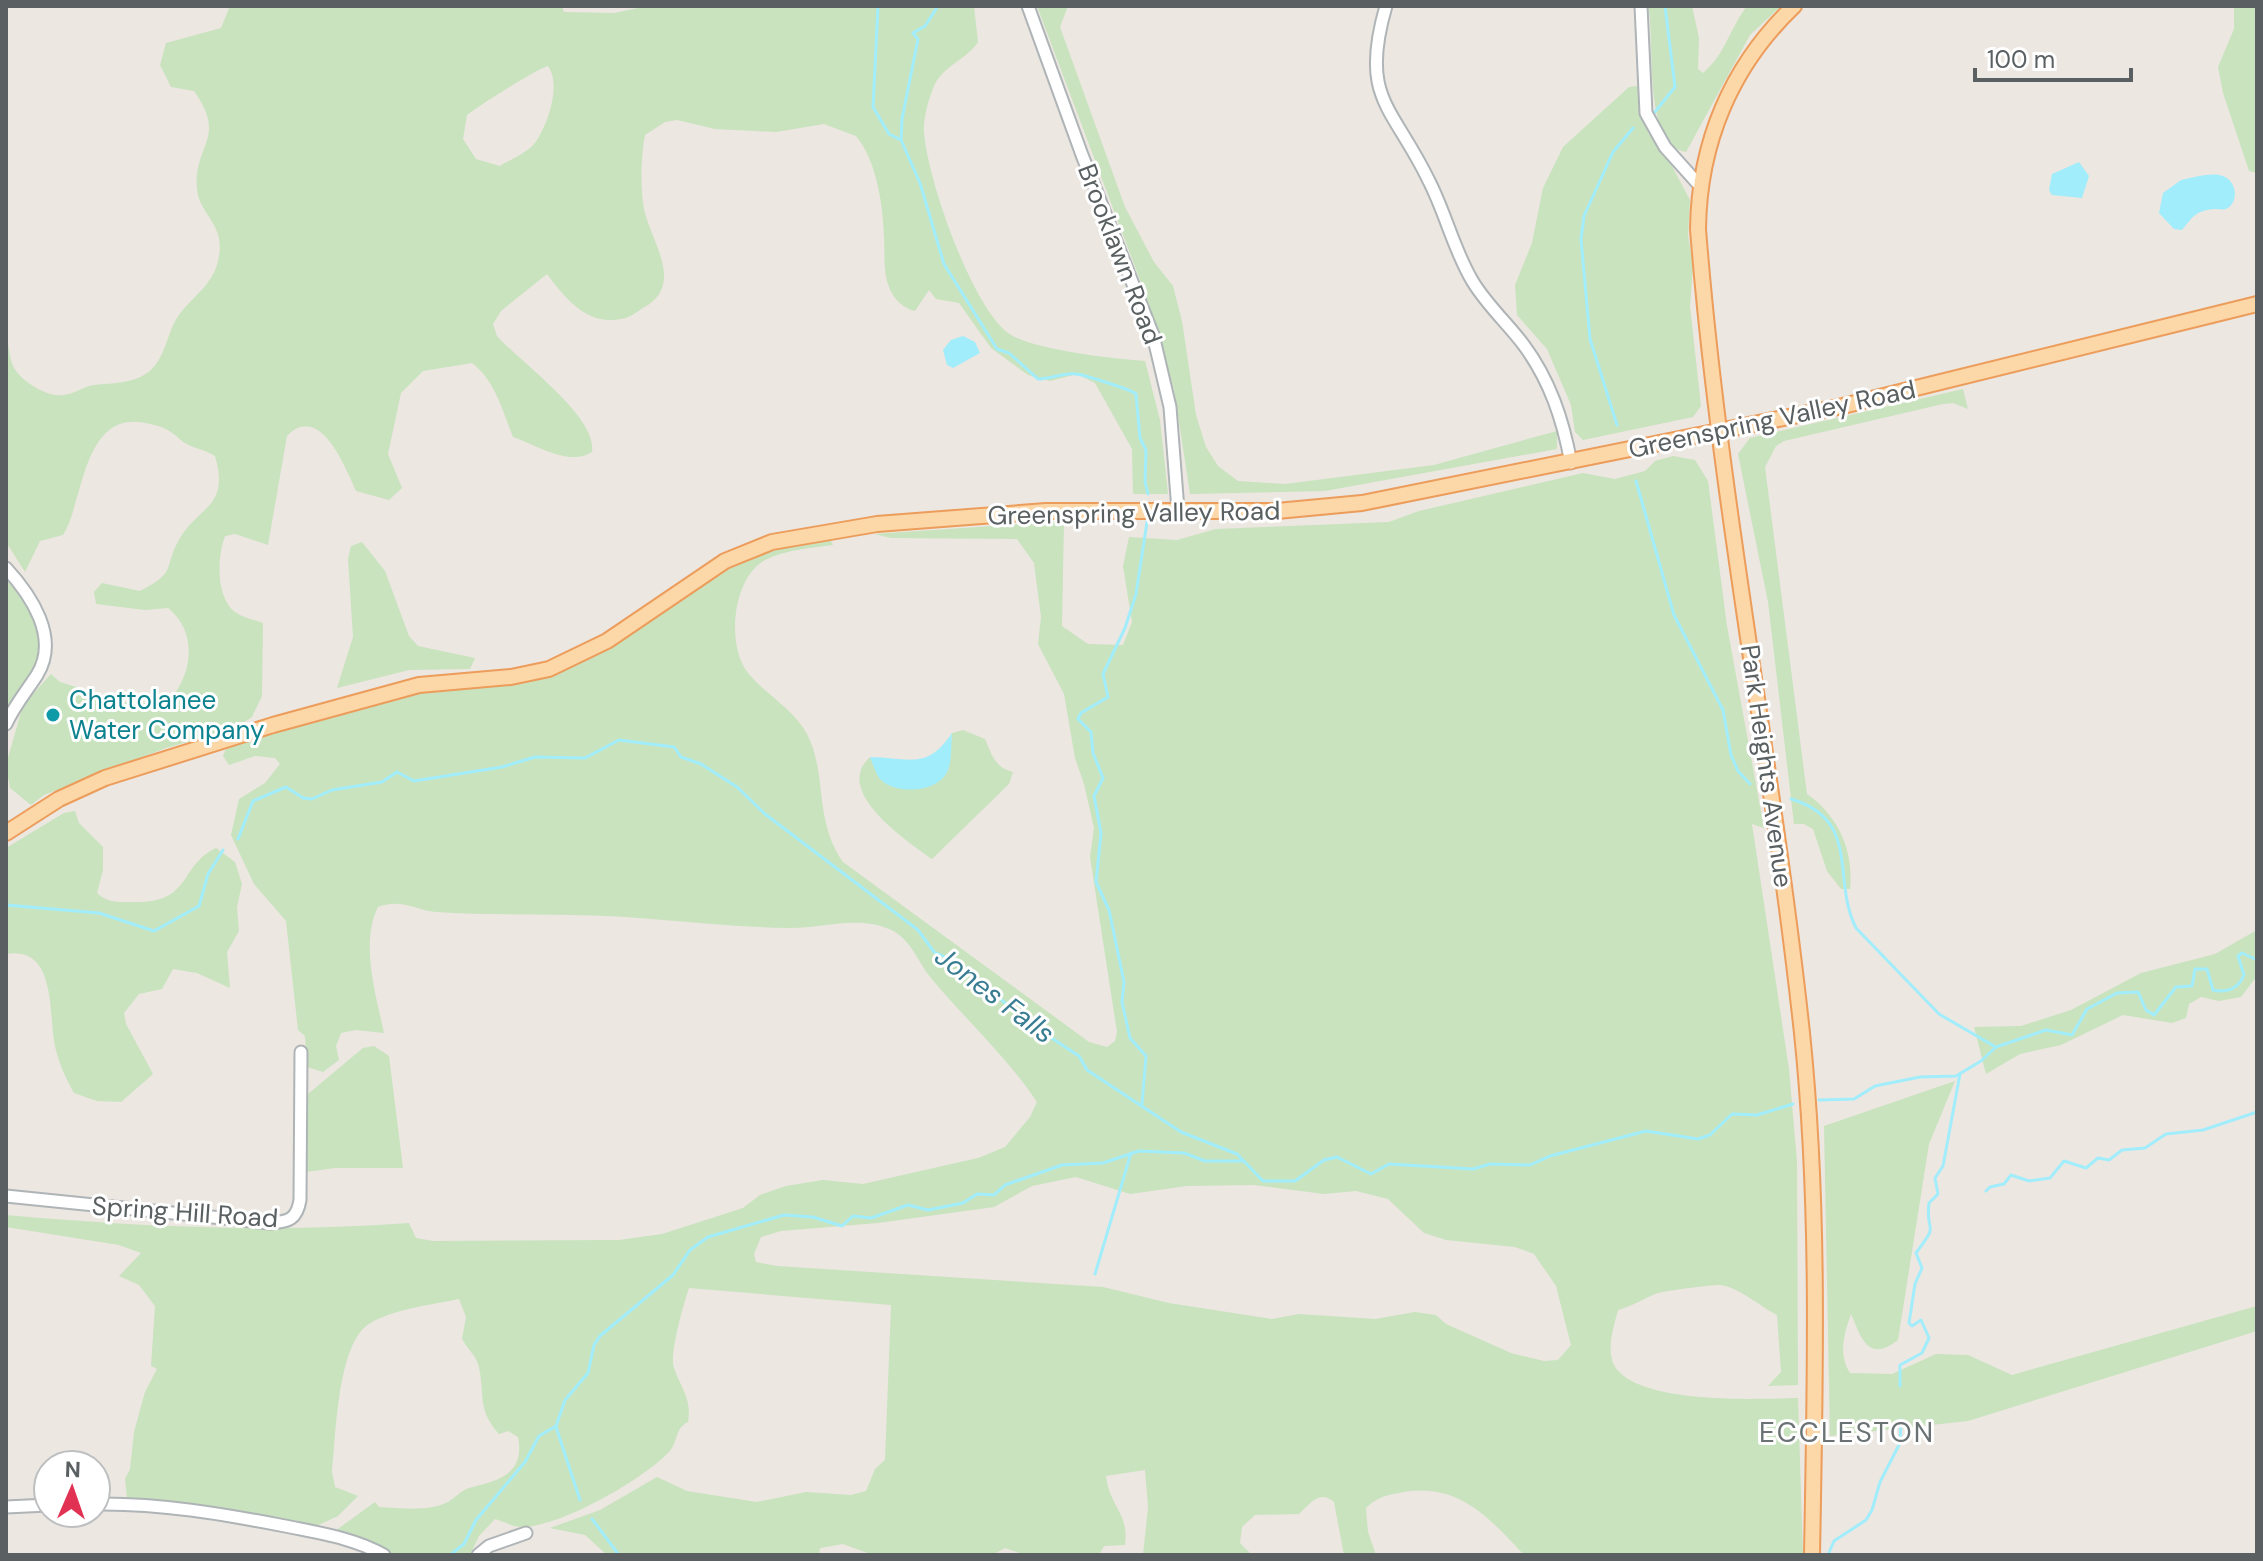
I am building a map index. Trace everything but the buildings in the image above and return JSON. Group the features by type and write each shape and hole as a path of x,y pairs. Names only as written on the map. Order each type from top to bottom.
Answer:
{"main road":[{"name":"Park Heights Avenue","path":"1794,6 1766,34 1725,100 1707,147 1700,186 1700,257 1789,931 1808,1115 1816,1329 1812,1555"},
{"name":"Greenspring Valley Road","path":"6,833 59,799 105,778 246,733 393,690 440,682 511,677 568,662 607,641 712,569 772,542 877,524 1000,514 1084,509 1277,511 1362,503 1722,432 2257,304"}],"street":[{"name":"Brooklawn Road","path":"1028,6 1060,98 1153,335 1170,407 1178,510"},
{"path":"1386,6 1377,35 1375,68 1383,104 1429,180 1471,279 1522,343 1545,381 1565,428 1571,463"},
{"path":"1641,6 1646,113 1665,147 1700,186"},
{"path":"6,568 35,608 43,626 46,649 38,673 6,724"},
{"name":"Spring Hill Road","path":"6,1196 146,1212 289,1221 298,1212 300,1200 301,1052"},
{"path":"112,1504 224,1514 345,1538 384,1555"},
{"path":"6,1507 32,1506"},
{"path":"478,1555 489,1546 526,1533"}],"green space":[{"path":"230,6 562,6 564,12 614,13 647,6 974,6 978,42 939,77 924,120 933,179 953,239 980,296 1008,333 1054,349 1145,361 1160,420 1168,494 1133,494 1132,449 1095,383 1077,374 1050,381 1028,375 991,348 959,303 936,299 929,290 915,311 896,300 886,275 878,184 869,158 856,136 824,124 776,132 715,129 677,120 665,122 645,135 642,162 644,209 664,275 656,298 627,317 598,318 569,301 547,274 501,311 493,324 497,336 571,407 591,438 592,452 583,456 563,456 513,437 492,387 472,363 423,371 401,393 388,454 402,488 389,500 356,491 330,442 310,427 299,428 287,436 268,545 235,534 225,536 221,553 220,581 229,606 239,615 263,623 262,696 252,717 236,728 166,748 44,795 31,805 10,788 6,765 23,705 51,674 60,682 131,704 169,701 177,690 189,653 188,641 178,618 168,608 145,610 96,604 94,592 102,583 140,591 160,579 168,569 180,538 216,496 219,473 215,456 185,443 168,430 139,422 120,424 106,433 95,447 63,535 40,541 25,572 6,542 6,330 10,358 17,372 35,387 50,394 64,395 93,385 131,380 145,375 157,363 177,318 214,273 220,245 197,189 197,174 209,131 204,107 194,91 171,87 160,65 166,43 221,28","holes":["548,66 552,74 552,103 546,123 534,144 500,166 476,159 463,139 467,115"]},
{"path":"1037,6 1068,6 1060,27 1125,207 1154,262 1173,286 1182,321 1196,415 1206,447 1218,466 1238,481 1285,484 1434,465 1557,431 1557,449 1325,491 1190,494 1174,389 1146,296"},
{"path":"1648,6 1692,6 1699,38 1698,69 1703,73 1717,58 1747,6 1781,6 1750,35 1686,152 1672,145 1662,130 1656,111"},
{"path":"2234,6 2257,6 2257,173 2249,171 2223,93 2218,67 2234,29"},
{"path":"1638,86 1648,133 1664,151 1690,200 1688,235 1693,266 1690,306 1701,406 1693,417 1583,440 1575,432 1571,405 1547,349 1517,315 1515,285 1532,243 1543,188 1563,147 1629,87"},
{"path":"1963,389 1968,409 1953,403 1943,404 1784,441 1776,446 1765,467 1807,794 1827,813 1842,835 1851,875 1850,889 1841,889 1827,871 1813,829 1804,824 1794,824 1768,602 1738,454 1750,438"},
{"path":"1673,456 1695,460 1708,481 1727,626 1764,828 1752,824 1789,1069 1797,1162 1798,1385 1768,1386 1781,1372 1777,1315 1743,1294 1721,1285 1662,1292 1618,1310 1611,1352 1614,1365 1627,1378 1646,1387 1699,1397 1798,1398 1803,1555 1524,1555 1484,1515 1469,1505 1438,1492 1419,1491 1385,1496 1366,1508 1368,1532 1376,1555 1344,1555 1334,1502 1319,1497 1299,1514 1255,1515 1242,1527 1240,1543 1252,1555 1143,1555 1148,1507 1145,1470 1106,1476 1111,1496 1122,1517 1125,1545 1104,1546 1099,1555 1025,1555 1005,1548 992,1555 873,1555 843,1544 820,1548 819,1555 607,1555 585,1535 550,1528 600,1510 657,1477 687,1491 757,1502 806,1492 851,1495 866,1491 875,1469 885,1460 891,1305 689,1288 673,1361 689,1414 688,1422 681,1428 669,1452 622,1487 561,1518 521,1527 495,1519 479,1536 470,1555 392,1555 372,1543 335,1531 375,1502 379,1507 423,1508 440,1505 466,1489 498,1479 513,1468 519,1450 518,1437 508,1431 499,1434 487,1417 479,1367 462,1339 466,1317 459,1299 389,1315 369,1324 358,1335 344,1370 332,1472 335,1487 358,1496 338,1516 314,1527 238,1510 127,1498 125,1479 130,1469 134,1432 145,1392 157,1369 151,1366 155,1306 139,1285 119,1276 141,1253 119,1245 6,1227 6,1215 208,1227 308,1228 409,1223 416,1238 433,1241 619,1240 662,1234 743,1208 760,1195 786,1186 823,1180 863,1184 978,1158 1005,1147 1030,1117 1037,1102 1000,1054 931,978 903,938 889,929 864,923 799,928 760,927 596,916 436,912 401,904 378,907 370,937 370,953 384,1033 356,1030 341,1033 336,1046 339,1060 323,1072 307,1067 305,1036 298,1030 286,921 254,884 231,835 239,799 265,783 280,764 275,758 255,756 229,765 223,756 227,746 391,698 528,680 565,670 595,655 677,597 713,576 769,552 829,537 833,545 778,555 762,562 752,571 739,598 735,631 741,661 748,673 794,717 807,734 817,765 824,813 834,846 843,862 1089,1042 1107,1047 1115,1041 1117,1032 1090,857 1094,828 1075,758 1064,694 1038,644 1041,617 1034,563 1017,539 891,538 874,534 1064,521 1062,626 1088,644 1123,645 1132,622 1123,566 1129,537 1177,540 1216,529 1389,522 1419,511 1583,473 1615,479 1645,471 1655,461","holes":["1076,1177 1130,1194 1187,1186 1254,1185 1324,1194 1356,1191 1388,1199 1424,1233 1446,1240 1515,1247 1534,1254 1556,1286 1571,1345 1558,1360 1544,1361 1511,1353 1446,1324 1436,1315 1415,1312 1375,1319 1299,1314 1272,1319 1169,1303 1103,1287 777,1266 756,1262 754,1254 761,1237 781,1231 878,1223 994,1207 1032,1186"]},
{"path":"362,542 385,571 409,636 418,646 475,658 470,669 409,670 337,688 353,637 348,559 351,546"},
{"path":"6,573 35,620 41,645 34,672 6,715"},
{"path":"963,730 985,739 998,764 1013,772 1009,784 932,859 877,814 860,785 861,770 870,757 880,779 948,771 952,733"},
{"path":"75,811 79,823 103,847 103,870 97,893 105,899 132,902 166,897 183,882 195,864 216,848 235,862 242,884 237,907 239,931 227,952 230,988 197,973 173,969 162,989 139,994 124,1013 126,1024 153,1074 121,1102 97,1101 74,1093 56,1052 50,1000 42,971 34,960 22,954 6,954 6,848 64,813"},
{"path":"2257,930 2257,976 2241,997 2219,1001 2201,997 2189,1004 2186,1018 2172,1023 2123,1015 2061,1045 2020,1054 1986,1074 1974,1027 2021,1026 2071,1010 2141,973 2215,954"},
{"path":"374,1046 389,1056 403,1168 335,1168 306,1172 308,1094 363,1048"},
{"path":"1955,1081 1929,1144 1898,1340 1887,1347 1872,1348 1862,1338 1851,1314 1843,1351 1850,1373 1892,1374 1936,1354 1968,1355 2012,1375 2257,1306 2257,1331 1968,1421 1830,1436 1824,1126"}],"water":[{"path":"2079,162 2089,176 2082,198 2052,195 2049,190 2052,174"},
{"path":"2199,176 2225,177 2232,184 2235,198 2226,209 2202,211 2182,230 2174,229 2159,213 2163,193 2181,180"},
{"path":"963,336 975,342 980,353 953,368 947,365 943,350 951,340"},
{"path":"952,733 948,770 943,778 927,787 907,789 888,785 881,780 870,757 907,760 926,757 943,745"}],"waterway":[{"path":"878,6 873,107 889,134 901,140 920,183 944,264 997,349 1009,353 1038,379 1076,374 1136,394 1140,438 1146,450 1145,482 1148,494"},
{"path":"901,140 902,119 918,39 913,33 925,26 938,6"},
{"path":"1654,113 1675,87 1665,6"},
{"path":"1617,425 1590,339 1581,239 1584,216 1613,152 1633,128"},
{"path":"1636,481 1674,615 1723,710 1731,755 1738,771 1750,784"},
{"path":"1142,1104 1146,1056 1130,1038 1122,1002 1124,982 1109,910 1096,882 1101,833 1094,796 1103,778 1093,753 1091,732 1078,719 1081,713 1108,697 1103,674 1125,628 1136,594 1147,522"},
{"name":"Jones Falls","path":"238,839 253,801 286,787 303,798 312,799 332,790 382,782 397,772 414,781 502,767 535,757 585,758 619,740 674,747 681,757 701,764 737,787 765,814 918,930 934,952 959,963 1027,1022 1079,1056 1087,1070 1181,1132 1237,1154 1263,1181 1295,1181 1324,1160 1337,1157 1371,1174 1389,1164 1473,1169 1490,1164 1530,1165 1550,1156 1646,1131 1698,1139 1710,1135 1732,1114 1757,1115 1793,1104"},
{"path":"1791,799 1813,809 1828,821 1836,836 1849,909 1856,928 1939,1014 1994,1046"},
{"name":"Jones Falls","path":"6,905 99,913 154,931 199,906 208,874 223,850"},
{"name":"Jones Falls","path":"1819,1100 1854,1099 1875,1086 1920,1077 1956,1076 1981,1061 1996,1047 2046,1030 2072,1035 2087,1009 2117,993 2138,992 2146,1010 2154,1015 2176,987 2192,986 2195,969 2207,969 2213,990 2223,991 2239,984 2244,975 2238,956 2242,953 2257,960"},
{"path":"1900,1386 1900,1365 1922,1353 1929,1338 1921,1320 1912,1326 1909,1323 1915,1284 1922,1268 1916,1253 1930,1231 1929,1203 1938,1194 1935,1178 1943,1166 1960,1074"},
{"path":"1986,1191 2004,1184 2011,1175 2029,1181 2050,1178 2064,1161 2086,1168 2098,1158 2109,1160 2122,1150 2145,1148 2166,1134 2203,1130 2257,1112"},
{"path":"450,1555 464,1544 476,1520 525,1462 539,1436 556,1426 565,1400 588,1373 594,1345 600,1336 673,1275 690,1250 708,1237 784,1215 813,1217 842,1226 853,1216 871,1218 908,1205 928,1210 963,1203 977,1194 994,1195 1005,1185 1062,1165 1103,1163 1139,1151 1184,1153 1205,1161 1242,1161"},
{"path":"1095,1274 1131,1153"},
{"path":"1828,1555 1834,1541 1866,1520 1872,1510 1880,1482 1900,1443 1901,1420"},
{"path":"556,1427 580,1500"},
{"path":"592,1519 619,1555"}],"place":[{"name":"Chattolanee Water Company","path":"53,715"}],"district":[{"name":"ECCLESTON","path":"1847,1432"}]}
